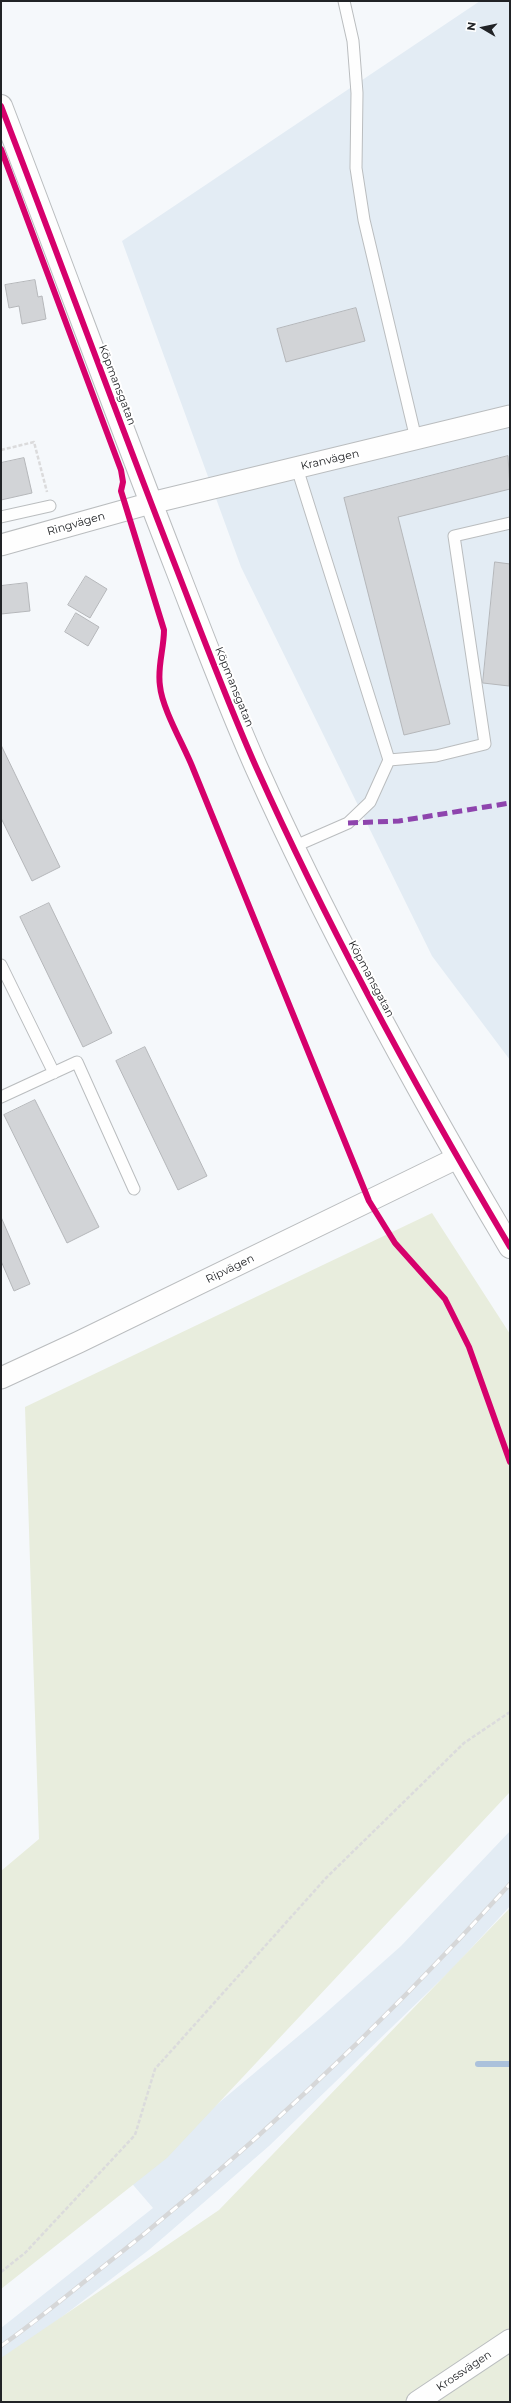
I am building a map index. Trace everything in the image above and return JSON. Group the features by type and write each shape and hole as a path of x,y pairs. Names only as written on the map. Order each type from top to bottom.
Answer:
{"street":[{"name":"Köpmansgatan","path":"1,106 151,503 226,696 293,847 371,1002 457,1158 510,1247"},
{"name":"Kranvägen","path":"151,503 510,416"},
{"name":"Ringvägen","path":"1,545 151,503"},
{"name":"Ripvägen","path":"1,1378 79,1342 457,1158"},
{"name":"Krossvägen","path":"417,2402 510,2340"}],"lane":[{"path":"344,1 353,41 357,92 356,168 364,220 416,439"},
{"path":"293,847 348,823 370,802 389,760 297,468"},
{"path":"1,517 50,506"},
{"path":"389,760 436,756 485,744 454,536 510,524"},
{"path":"1,965 54,1073"},
{"path":"1,1097 77,1062 134,1189"}],"path":[{"path":"1,450 34,442 50,506"},
{"path":"1,2272 25,2253 135,2135 156,2069 326,1878 464,1743 510,1712"}],"shaded area":[{"path":"480,1 510,1 510,1060 432,956 241,567 122,241"},
{"path":"510,1831 510,1906 453,1968 269,2146 150,2249 1,2364 1,2328 153,2208 128,2179 320,2018 401,1946"}],"green space":[{"path":"432,1213 510,1334 510,1792 167,2158 1,2289 1,1871 39,1839 25,1407"},
{"path":"510,1908 510,2402 1,2402 1,2358 219,2210"}],"building":[{"path":"35,280 38,297 42,296 46,319 22,324 19,306 9,308 5,285"},
{"path":"356,308 365,341 286,362 277,329"},
{"path":"508,456 510,489 398,517 450,724 404,735 344,498"},
{"path":"24,458 32,493 1,500 1,463"},
{"path":"495,562 510,564 509,686 483,683"},
{"path":"86,576 107,589 90,618 68,605"},
{"path":"27,583 30,611 1,614 1,586"},
{"path":"76,613 99,627 88,646 65,632"},
{"path":"1,745 60,867 32,881 1,818"},
{"path":"49,903 112,1033 83,1047 20,917"},
{"path":"145,1047 207,1176 178,1190 116,1061"},
{"path":"35,1100 99,1227 67,1243 4,1115"},
{"path":"1,1217 30,1284 14,1291 1,1261"}],"waterway":[{"path":"478,2064 510,2064"}],"railway":[{"path":"1,2346 45,2313 145,2233 255,2139 360,2040 411,1989 510,1884"}],"marked path":[{"path":"348,823 399,821 510,803"}],"cycle path":[{"path":"1,106 216,670 257,769 285,831 345,952 409,1071 510,1247"},
{"path":"1,149 121,470 123,482 121,491 164,630 159,679 165,705 192,766 369,1201 395,1243 445,1299 469,1347 510,1462"}]}
